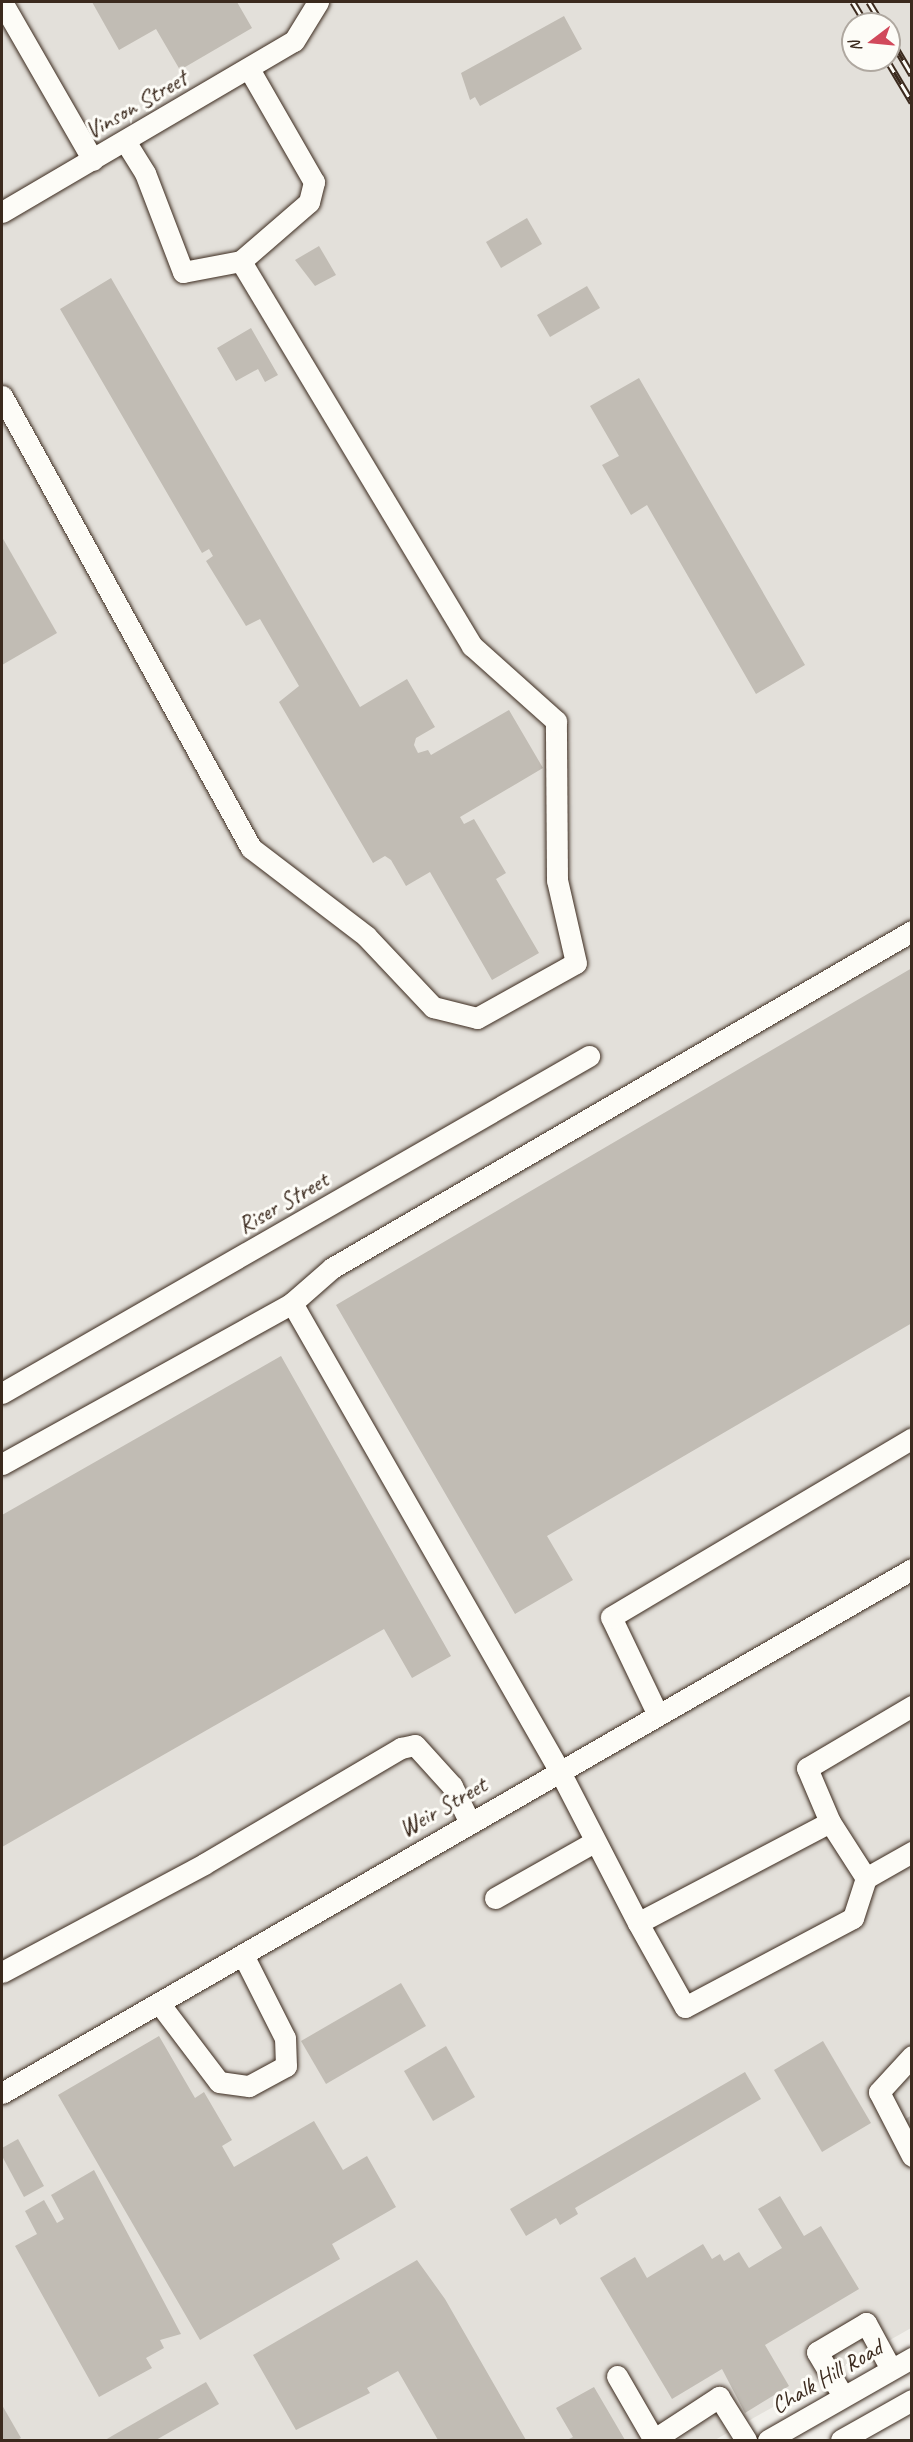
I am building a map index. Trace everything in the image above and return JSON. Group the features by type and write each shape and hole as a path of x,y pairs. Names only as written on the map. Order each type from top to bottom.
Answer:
{"street":[{"path":"2,2 93,160"},
{"name":"Vinson Street","path":"2,212 294,41 317,2"},
{"path":"125,141 145,173 183,272 241,261 309,202 314,182 249,69"},
{"path":"2,396 251,848 366,936 434,1007 477,1018 576,963 557,880 556,721 472,646 241,261"},
{"path":"2,1464 292,1303 332,1268 912,931"},
{"name":"Riser Street","path":"2,1394 589,1056"},
{"path":"292,1303 559,1770 594,1842 686,2007 853,1918 866,1878 912,1852"},
{"path":"657,1713 611,1617 912,1438"},
{"name":"Weir Street","path":"2,2092 243,1955 469,1821 912,1569"},
{"path":"866,1878 830,1822 807,1768 912,1706"},
{"path":"2,1972 204,1864 401,1748 415,1745 452,1786 469,1821"},
{"path":"638,1923 830,1822"},
{"path":"495,1898 594,1842"},
{"path":"159,2003 219,2082 249,2086 286,2066 285,2038 243,1955"},
{"path":"912,2056 879,2092 912,2156"},
{"path":"843,2396 817,2352 866,2323 891,2369"},
{"name":"Chalk Hill Road","path":"768,2440 912,2358"},
{"path":"617,2376 654,2440 719,2397 746,2440"},
{"path":"841,2440 912,2400"}],"shaded area":[{"path":"2,2 911,2 911,2328 715,2440 2,2440"}],"building":[{"path":"92,2 237,2 252,28 180,70 156,29 119,50"},
{"path":"564,16 582,49 480,106 475,97 470,100 461,73"},
{"path":"527,218 542,244 501,268 486,242"},
{"path":"319,246 336,275 315,286 295,260"},
{"path":"111,278 360,707 407,679 435,727 416,738 414,745 418,753 428,750 431,755 509,710 543,768 460,817 464,824 474,819 506,873 496,879 539,953 492,980 430,872 406,886 391,860 385,856 373,863 279,702 299,686 260,619 246,626 206,561 213,556 209,549 202,553 60,309"},
{"path":"587,286 600,308 550,337 537,315"},
{"path":"251,328 278,375 265,382 258,369 236,381 217,348"},
{"path":"639,378 805,665 756,694 647,505 631,515 602,465 619,456 590,406"},
{"path":"2,537 57,633 2,665"},
{"path":"912,968 912,1323 547,1536 573,1580 515,1614 336,1305"},
{"path":"281,1356 451,1656 412,1678 384,1629 2,1847 2,1515"},
{"path":"401,1983 426,2026 326,2084 301,2041"},
{"path":"159,2036 195,2098 204,2092 232,2140 222,2146 234,2167 314,2121 343,2170 367,2156 396,2207 332,2244 340,2259 200,2340 58,2095"},
{"path":"823,2041 871,2123 822,2152 774,2070"},
{"path":"446,2046 475,2097 433,2121 404,2071"},
{"path":"745,2072 761,2099 575,2208 578,2214 560,2225 556,2218 526,2236 510,2209"},
{"path":"912,2115 912,2138 902,2121"},
{"path":"18,2139 44,2186 24,2197 2,2156 2,2148"},
{"path":"94,2170 181,2334 160,2340 164,2348 146,2358 152,2368 99,2397 15,2246 37,2234 25,2211 44,2200 57,2223 64,2219 51,2195"},
{"path":"780,2196 804,2236 821,2226 859,2289 765,2345 789,2386 745,2413 722,2369 672,2399 600,2278 635,2257 647,2278 703,2244 712,2259 720,2254 724,2261 739,2252 749,2268 782,2248 758,2209"},
{"path":"417,2260 445,2299 526,2440 438,2440 398,2371 367,2388 370,2393 296,2430 253,2355"},
{"path":"206,2382 219,2404 156,2440 105,2440"},
{"path":"594,2387 625,2440 567,2440 573,2437 556,2408"},
{"path":"2,2405 21,2438 17,2440 2,2440"}],"railway":[{"path":"853,2 859,12"},
{"path":"869,2 875,12"},
{"path":"901,56 912,75"},
{"path":"894,72 912,102"}]}
